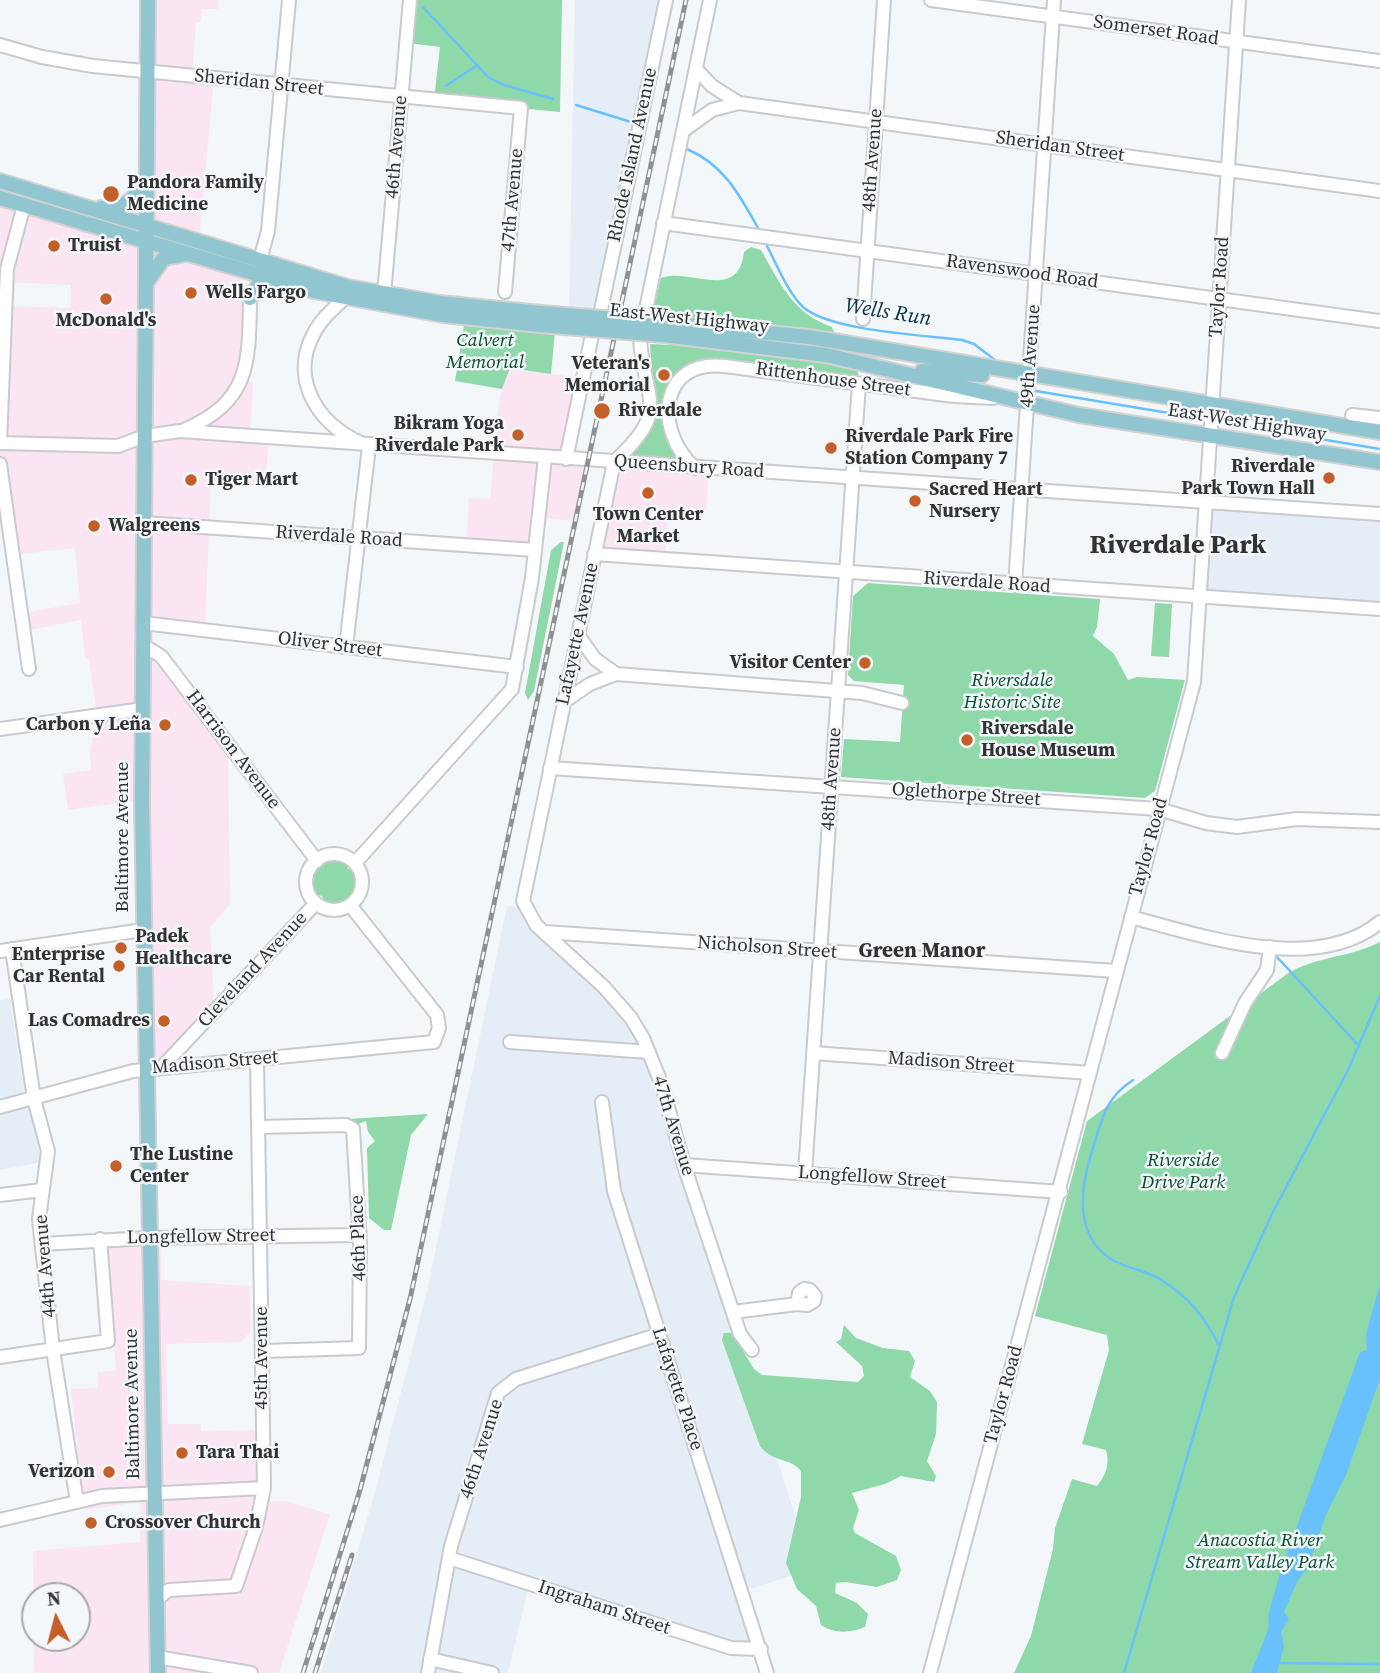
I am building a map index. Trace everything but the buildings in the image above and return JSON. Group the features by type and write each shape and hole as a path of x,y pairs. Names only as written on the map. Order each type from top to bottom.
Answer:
{"main road":[{"name":"Baltimore Avenue","path":"148,0 143,930 158,1673"},
{"path":"85,207 112,208 127,205 137,194 146,176"},
{"name":"East-West Highway","path":"0,181 85,207 190,255 277,282 345,298 443,315 809,337 1380,432"},
{"name":"East-West Highway","path":"0,198 260,260 321,281 541,319"},
{"path":"146,284 164,258 190,255"},
{"path":"236,269 245,279 250,298"},
{"path":"250,298 259,284 277,282"},
{"name":"East-West Highway","path":"664,329 773,346 889,369 1027,404 1210,437 1380,462"},
{"path":"889,369 959,372 1012,379 1024,378 1029,373"}],"street":[{"path":"260,260 268,231 289,0"},
{"name":"46th Avenue","path":"384,294 410,0"},
{"name":"Rhode Island Avenue","path":"601,310 666,0"},
{"path":"645,314 710,0"},
{"name":"48th Avenue","path":"863,319 884,0"},
{"name":"Somerset Road","path":"931,0 1380,61"},
{"name":"49th Avenue","path":"1015,585 1054,0"},
{"name":"Taylor Road","path":"930,1673 1194,682 1239,0"},
{"name":"Sheridan Street","path":"0,45 67,63 521,108"},
{"name":"Sheridan Street","path":"696,69 712,86 739,103"},
{"name":"Sheridan Street","path":"683,131 712,110 739,103 1380,191"},
{"name":"47th Avenue","path":"505,292 521,108"},
{"path":"0,443 7,269 24,205"},
{"name":"Ravenswood Road","path":"663,223 1380,321"},
{"path":"180,431 211,415 238,386 250,356 250,298"},
{"path":"345,298 313,335 306,359 307,380 316,410 328,424 369,446 346,646"},
{"path":"566,459 592,335"},
{"path":"614,462 638,438 649,417 651,403 640,339"},
{"name":"Rittenhouse Street","path":"667,405 674,390 689,373 709,364 954,396 1002,397"},
{"name":"48th Avenue","path":"805,1173 859,384"},
{"path":"651,403 667,405 672,437 685,459 695,468"},
{"path":"1352,415 1380,418"},
{"name":"Queensbury Road","path":"0,443 118,446 145,436 180,431 1380,514"},
{"path":"355,863 512,689 535,550 545,457"},
{"name":"Lafayette Avenue","path":"544,932 531,919 523,901 614,462"},
{"path":"0,464 29,669"},
{"name":"Riverdale Road","path":"144,523 535,550"},
{"name":"Riverdale Road","path":"594,554 1380,609"},
{"name":"Oliver Street","path":"143,623 517,667"},
{"path":"578,635 595,659 616,674"},
{"name":"Harrison Avenue","path":"143,645 163,659 317,861"},
{"path":"565,701 590,684 616,674 879,695 902,703"},
{"path":"0,729 143,709"},
{"name":"Oglethorpe Street","path":"550,768 1159,809 1206,823 1237,827 1305,819 1380,822"},
{"path":"327,855 339,855 355,863 362,885 358,898 350,905 333,910 316,903 308,891 307,881 317,861 327,855"},
{"name":"Cleveland Avenue","path":"162,1068 316,903"},
{"name":"Madison Street","path":"0,1107 146,1069 434,1042 439,1028 437,1015 350,905"},
{"path":"1130,917 1210,938 1270,947 1339,943 1380,922"},
{"path":"6,950 143,930"},
{"name":"47th Avenue","path":"544,932 577,959 621,1005 649,1052 662,1085 684,1165 740,1334 752,1350"},
{"name":"Nicholson Street","path":"544,932 1116,971"},
{"path":"1222,1053 1245,1003 1267,970 1270,947"},
{"name":"44th Avenue","path":"6,950 34,1099 48,1151 39,1219 53,1350 77,1502"},
{"path":"510,1042 649,1052"},
{"name":"Madison Street","path":"813,1053 1090,1073"},
{"name":"45th Avenue","path":"169,1590 236,1586 257,1527 264,1488 257,1059"},
{"name":"Lafayette Place","path":"602,1102 614,1191 767,1673"},
{"name":"46th Place","path":"259,1127 346,1125 353,1129 359,1235 359,1348 262,1350"},
{"name":"Longfellow Street","path":"684,1165 1060,1192"},
{"path":"0,1195 42,1190"},
{"name":"Longfellow Street","path":"43,1244 100,1239 359,1235"},
{"path":"0,1357 102,1343 110,1337 100,1239"},
{"path":"733,1312 797,1304"},
{"name":"46th Avenue","path":"428,1673 449,1558 495,1400 503,1387 516,1379 660,1334"},
{"path":"0,1520 77,1502 154,1492 264,1488"},
{"name":"Ingraham Street","path":"449,1558 731,1648 761,1649"},
{"path":"156,1578 169,1590 156,1600"},
{"path":"157,1657 251,1673"},
{"path":"430,1659 492,1673"}],"shaded area":[{"path":"148,0 219,0 218,9 202,9 200,23 196,23 192,76 214,78 199,242 146,226"},
{"path":"575,0 666,0 601,310 569,307"},
{"path":"0,198 146,240 146,282 170,255 236,269 248,286 243,378 253,384 250,436 269,438 265,486 211,483 205,630 144,623 143,644 228,743 230,904 210,927 214,1004 159,1062 145,1059 141,800 68,810 63,774 91,770 90,753 97,715 89,659 85,659 81,620 29,630 27,612 80,603 75,548 13,555 0,464","holes":["7,282 71,285 71,308 6,306"]},
{"path":"505,368 583,378 566,458 589,460 576,521 538,518 535,550 466,546 469,498 490,499 494,455 491,454"},
{"path":"614,462 709,469 706,514 668,512 665,560 594,554"},
{"path":"1211,508 1367,518 1380,522 1380,603 1205,591"},
{"path":"507,906 524,907 576,959 643,1038 812,1569 741,1592 753,1650 529,1584 508,1673 321,1673 376,1489 427,1291"},
{"path":"10,999 24,1092 43,1162 0,1170 0,1000"},
{"path":"105,1246 161,1247 161,1280 250,1286 251,1331 240,1342 166,1344 168,1424 201,1424 201,1431 258,1430 256,1502 285,1501 330,1514 279,1673 34,1673 34,1652 91,1652 91,1582 33,1582 33,1551 140,1542 140,1502 84,1510 71,1389 98,1388 98,1372 116,1371"}],"green space":[{"path":"410,0 562,0 560,112 434,100 440,47 407,43"},
{"path":"751,247 761,250 782,286 798,306 832,327 834,332 665,315 654,306 661,278 685,276 723,280 733,276 740,267 744,252"},
{"name":"Calvert Memorial","path":"464,325 555,332 551,374 510,368 502,389 455,381"},
{"path":"650,344 727,349 805,359 856,368 859,375 850,379 714,360 703,362 694,366 682,379 667,417 695,468 614,462 649,418 643,363 651,363"},
{"path":"564,542 534,691 528,700 525,693 551,550"},
{"name":"Riversdale Historic Site","path":"868,583 1100,599 1097,627 1093,636 1114,654 1128,680 1137,677 1185,680 1155,791 1145,798 841,777 844,739 900,742 904,685 854,681 848,675 853,596"},
{"path":"1155,603 1172,604 1169,657 1151,656"},
{"path":"329,859 345,860 348,869 358,873 360,889 350,903 342,907 326,906 322,896 314,894 311,885 315,869"},
{"name":"Anacostia River Stream Valley Park","path":"1380,942 1380,1673 1014,1673 1031,1636 1053,1549 1055,1528 1072,1479 1097,1486 1107,1465 1106,1450 1082,1444 1109,1350 1107,1335 1035,1316 1087,1121 1287,974 1309,964"},
{"path":"428,1114 411,1135 391,1230 384,1230 369,1218 367,1148 375,1141 368,1132 366,1121 358,1124 348,1119"},
{"path":"844,1325 856,1338 883,1348 909,1351 915,1361 910,1377 930,1391 937,1402 936,1434 927,1461 936,1476 934,1482 901,1476 885,1484 852,1493 859,1510 853,1528 855,1533 896,1556 901,1570 897,1580 877,1587 836,1583 835,1593 857,1603 868,1614 865,1627 843,1632 821,1625 816,1606 797,1589 786,1563 801,1497 801,1471 760,1446 722,1340 724,1333 732,1333 754,1369 762,1375 858,1382 864,1376 862,1366 836,1342 841,1339"}],"water":[{"path":"1380,1284 1380,1379 1346,1475 1326,1515 1307,1569 1298,1580 1284,1612 1289,1619 1281,1632 1284,1646 1277,1673 1251,1673 1268,1630 1269,1612 1281,1570 1360,1352 1367,1350 1366,1334"}],"waterway":[{"name":"Wells Run","path":"423,7 488,77 504,85 553,99"},
{"path":"446,86 477,65"},
{"name":"Wells Run","path":"576,105 631,122"},
{"name":"Wells Run","path":"687,149 721,172 737,192 758,228"},
{"name":"Wells Run","path":"767,246 792,293 803,307 816,315 855,327 962,340 974,344 995,360"},
{"path":"1036,391 1199,418"},
{"path":"1231,424 1380,449"},
{"path":"1277,957 1359,1046"},
{"path":"1124,1673 1234,1297 1273,1212 1348,1070 1380,996"},
{"path":"1133,1080 1123,1087 1110,1103 1099,1129 1085,1181 1083,1211 1086,1226 1101,1251 1114,1261 1157,1278 1188,1301 1208,1325 1218,1344"},
{"path":"1278,1663 1380,1664"}],"railway":[{"path":"303,1673 360,1490 410,1299 686,0"},
{"path":"315,1673 352,1555"}],"place":[{"name":"Pandora Family Medicine","path":"111,194"},
{"name":"Truist","path":"54,246"},
{"name":"Wells Fargo","path":"191,293"},
{"name":"McDonald's","path":"106,299"},
{"name":"Veteran's Memorial","path":"664,375"},
{"name":"Riverdale","path":"602,411"},
{"name":"Bikram Yoga Riverdale Park","path":"518,435"},
{"name":"Riverdale Park Fire Station Company 7","path":"831,448"},
{"name":"Riverdale Park Town Hall","path":"1329,478"},
{"name":"Tiger Mart","path":"191,480"},
{"name":"Town Center Market","path":"648,493"},
{"name":"Sacred Heart Nursery","path":"915,501"},
{"name":"Walgreens","path":"94,526"},
{"name":"Visitor Center","path":"865,663"},
{"name":"Carbon y Leña","path":"165,725"},
{"name":"Riversdale House Museum","path":"967,740"},
{"name":"Padek Healthcare","path":"121,948"},
{"name":"Enterprise Car Rental","path":"119,966"},
{"name":"Las Comadres","path":"164,1021"},
{"name":"The Lustine Center","path":"116,1166"},
{"name":"Tara Thai","path":"182,1453"},
{"name":"Verizon","path":"109,1472"},
{"name":"Crossover Church","path":"91,1523"}],"district":[{"name":"Riverdale Park","path":"1178,546"},
{"name":"Green Manor","path":"922,952"}],"park label":[{"name":"Riverside Drive Park","path":"1183,1172"}]}
